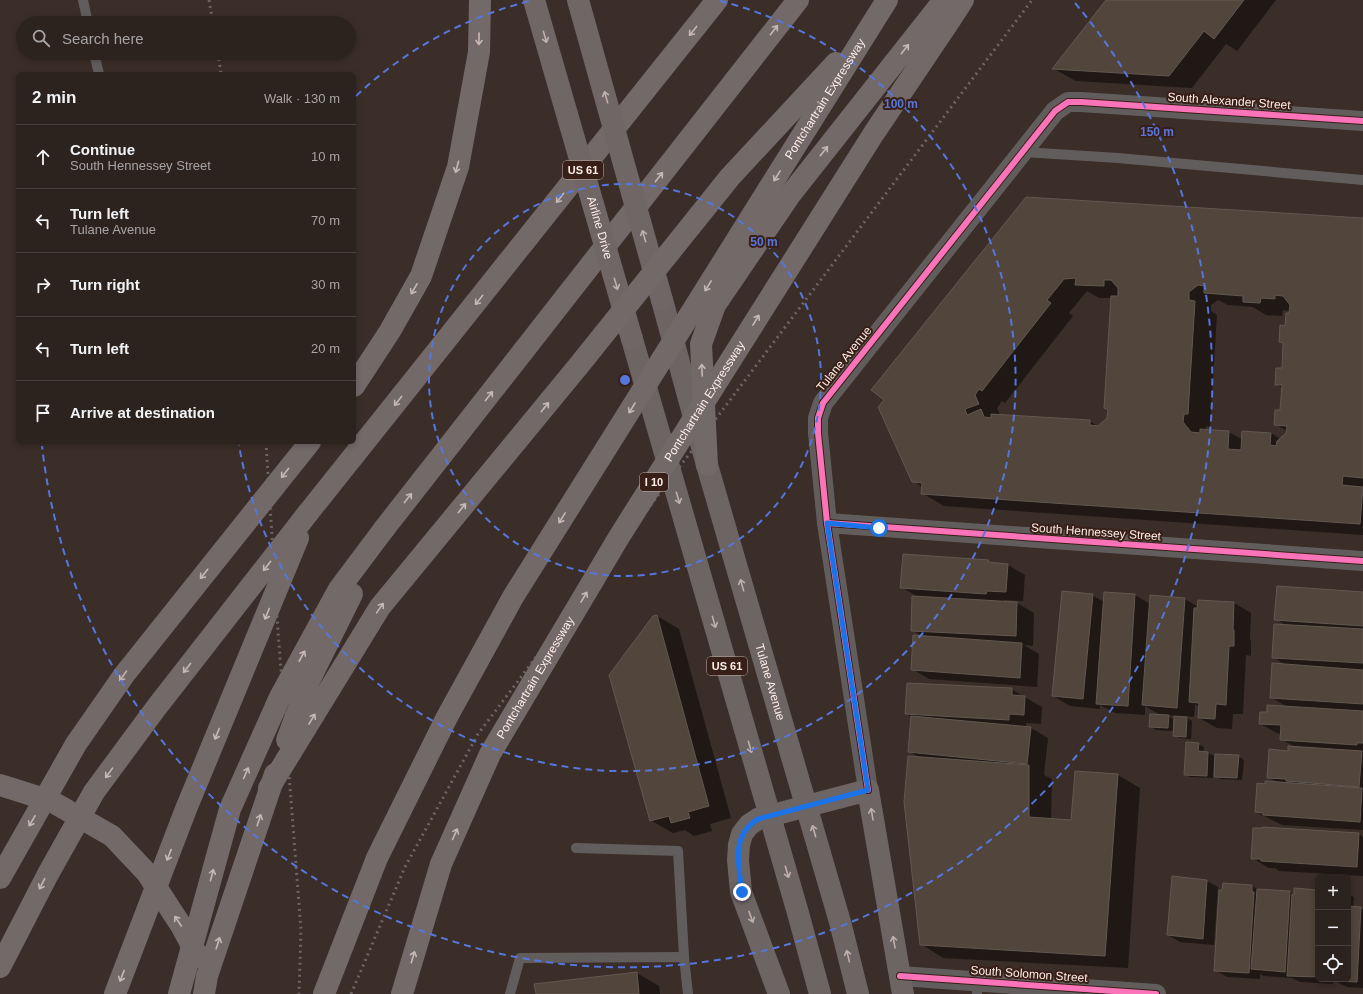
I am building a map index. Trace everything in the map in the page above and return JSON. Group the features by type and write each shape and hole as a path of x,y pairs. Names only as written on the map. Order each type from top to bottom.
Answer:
{"highway":[{"path":"356,383 390,331 421,276 458,167 479,52 480,0"},
{"name":"Airline Drive","path":"534,0 632,339"},
{"name":"US 61","path":"578,0 662,300"},
{"path":"0,967 48,874 94,792 156,708 308,513 717,0"},
{"path":"179,994 230,809 280,697 339,589 384,529 798,0"},
{"name":"Pontchartrain Expressway","path":"324,994 378,858 447,717 513,597 887,0"},
{"path":"269,788 380,607 580,364 730,177 894,0"},
{"path":"707,465 701,344 715,305 790,195 944,0"},
{"name":"Pontchartrain Expressway","path":"402,994 441,864 490,754 619,537 874,133 962,0"},
{"path":"0,878 76,744 124,675 308,444"},
{"path":"115,994 186,809 308,513"},
{"path":"204,994 207,976 269,788 309,681 384,529"},
{"path":"0,785 51,801 112,836 147,873 182,927 205,972 212,994"}],"main road":[{"name":"Tulane Avenue","path":"662,300 707,465 840,922 858,994"},
{"name":"US 61","path":"632,339 794,898 820,994"},
{"path":"779,994 742,892 738,860 739,845 742,834 749,825 758,819 868,790 901,985"}],"street":[{"name":"Tulane Avenue","path":"868,790 827,523 818,433 818,418 823,403 1055,111 1068,102 1093,103"},
{"name":"South Alexander Street","path":"1093,103 1363,121"},
{"name":"South Hennessey Street","path":"827,523 1363,561"},
{"name":"South Solomon Street","path":"901,985 1156,994"}],"lane":[{"path":"83,0 86,16"},
{"path":"95,60 98,72"},
{"path":"1023,152 1118,158 1363,180"},
{"path":"576,848 678,851 684,956 688,994"},
{"path":"510,994 520,958 684,956"}],"building":[{"path":"1106,0 1244,0 1214,39 1204,31 1169,76 1052,69"},
{"path":"1026,197 1363,218 1363,478 1343,476 1342,485 1363,487 1360,524 921,494 922,483 912,482 878,407 884,400 871,390","holes":["1076,278 1075,285 1104,286 1104,280 1111,280 1118,288 1118,296 1111,296 1104,408 1108,410 1107,418 1098,426 1090,425 1090,420 991,414 991,418 984,417 981,409 967,415 965,409 979,404 975,395 979,389 982,391 1051,303 1047,300 1064,279","1198,285 1204,286 1204,293 1243,296 1243,302 1260,303 1261,298 1275,299 1275,295 1283,296 1290,305 1289,313 1286,313 1285,326 1280,325 1279,342 1283,343 1282,368 1276,368 1275,385 1282,385 1280,410 1275,410 1274,425 1287,426 1286,433 1277,441 1276,446 1270,445 1271,433 1242,431 1241,450 1228,449 1229,431 1200,429 1200,433 1191,432 1183,422 1184,414 1188,414 1195,301 1189,300 1189,292"]},
{"path":"903,554 989,560 988,562 1008,564 1006,592 987,591 986,594 900,588"},
{"path":"1277,586 1363,592 1363,626 1274,620"},
{"path":"1062,591 1093,594 1083,699 1052,696"},
{"path":"1104,592 1135,594 1128,706 1096,704"},
{"path":"1150,595 1185,598 1177,708 1142,705"},
{"path":"912,596 1017,602 1016,636 911,631"},
{"path":"1198,600 1234,602 1234,646 1229,646 1226,705 1216,704 1215,719 1198,718 1199,703 1189,702 1194,608 1197,608"},
{"path":"657,615 709,806 688,812 690,818 671,823 669,816 650,821 609,675 653,616"},
{"path":"1274,624 1363,629 1363,663 1272,658"},
{"path":"913,635 1022,643 1020,678 911,670"},
{"path":"1272,663 1363,670 1363,704 1270,698"},
{"path":"907,683 1012,688 1012,695 1025,696 1024,715 1009,714 1009,720 905,714"},
{"path":"1267,705 1363,711 1363,743 1357,743 1357,745 1280,740 1281,725 1259,724 1260,712 1267,712"},
{"path":"1150,714 1169,715 1168,728 1149,727"},
{"path":"911,716 1031,727 1027,764 908,752"},
{"path":"1174,716 1187,717 1186,737 1173,736"},
{"path":"1186,742 1199,743 1198,751 1208,752 1207,776 1184,775"},
{"path":"1288,746 1362,751 1359,787 1267,778 1269,749 1288,751"},
{"path":"1215,754 1239,755 1237,778 1214,777"},
{"path":"908,756 1029,765 1029,817 1071,820 1075,771 1118,774 1105,956 920,945 904,802"},
{"path":"1265,781 1362,788 1360,822 1263,815 1263,813 1255,812 1257,783 1265,784"},
{"path":"1263,827 1359,833 1357,867 1261,861 1261,859 1251,859 1253,828"},
{"path":"1172,876 1207,880 1203,939 1167,935"},
{"path":"1223,883 1252,885 1252,892 1254,892 1249,973 1214,971 1219,890 1222,890"},
{"path":"1294,888 1315,890 1315,977 1287,976 1292,894 1294,895"},
{"path":"1257,889 1290,891 1285,972 1251,969"},
{"path":"1351,906 1361,907 1357,982 1351,982"},
{"path":"637,972 639,994 536,994 534,984"}],"railway":[{"path":"209,0 212,16"},
{"path":"351,994 405,867 478,734 1032,0"},
{"path":"219,60 221,72"},
{"path":"266,444 278,631 301,930 299,994"}],"cycle path":[{"path":"868,790 827,523 818,433 818,418 823,403 1055,111 1068,102 1363,121"},
{"path":"827,523 1363,561"},
{"path":"900,976 1156,994"}],"route":[{"path":"742,892 738,860 739,845 742,834 749,825 758,819 868,790 827,523 879,528"}]}
